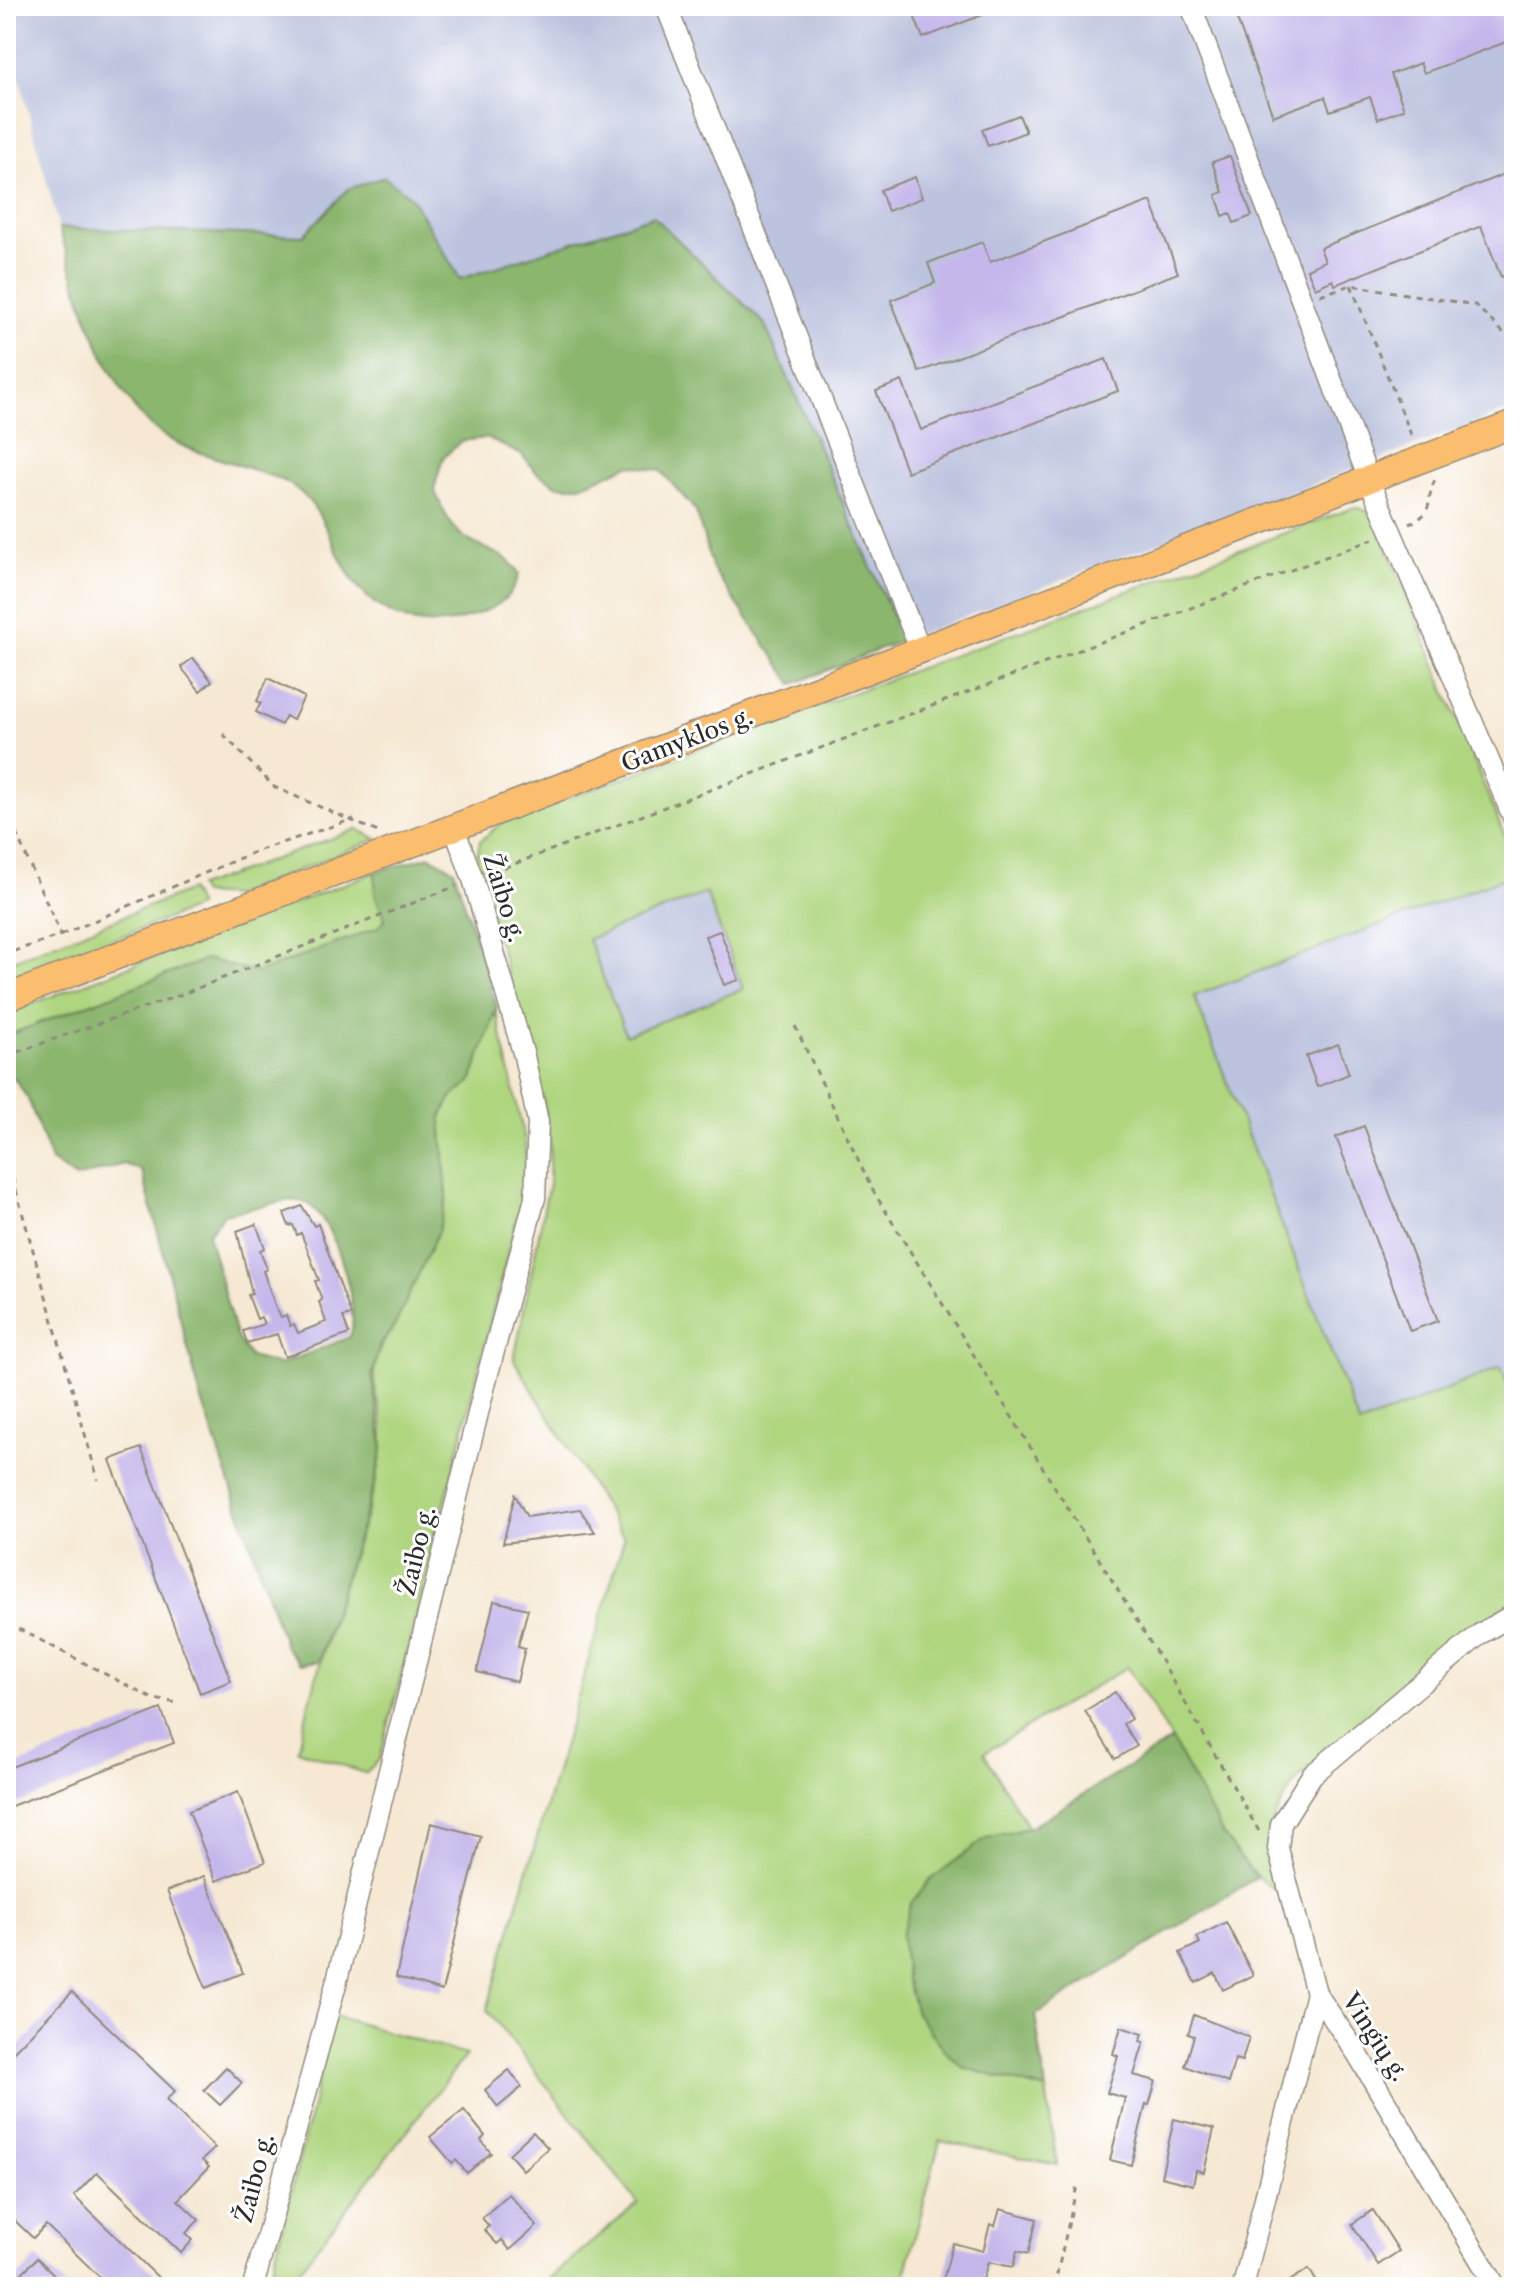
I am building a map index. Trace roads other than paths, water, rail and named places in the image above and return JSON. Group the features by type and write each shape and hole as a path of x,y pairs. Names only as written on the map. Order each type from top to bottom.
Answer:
{"main road":[{"name":"Gamyklos g.","path":"6,998 1514,424"}],"street":[{"path":"666,6 921,652"},
{"path":"1191,6 1369,480 1514,819"},
{"name":"Žaibo g.","path":"253,2287 336,1984 487,1377 535,1198 538,1122 524,1056 473,879 454,828"},
{"path":"1316,1993 1278,1848 1281,1824 1312,1775 1480,1634 1514,1614"},
{"name":"Vingių g.","path":"1243,2287 1316,1993"},
{"name":"Vingių g.","path":"1316,1993 1358,2055 1496,2287"}]}
